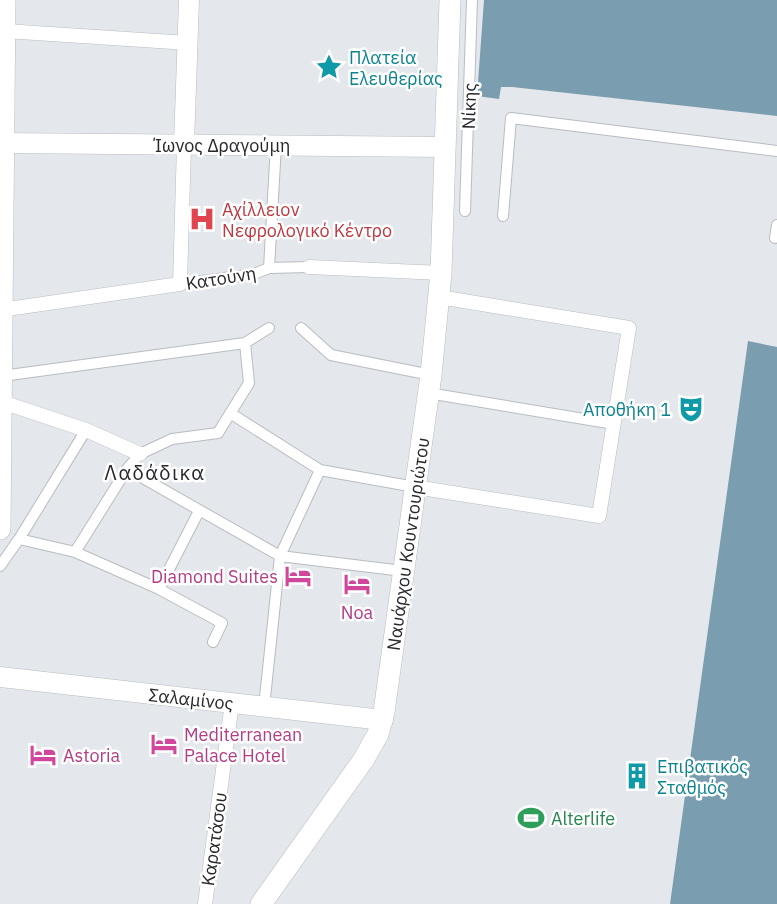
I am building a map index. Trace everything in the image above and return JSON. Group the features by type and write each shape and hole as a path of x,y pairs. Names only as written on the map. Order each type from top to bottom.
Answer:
{"main road":[{"path":"0,529 4,0"},
{"path":"184,145 189,0"},
{"name":"Νίκης","path":"445,147 450,0"},
{"name":"Ίωνος Δραγούμη","path":"2,143 445,147"},
{"name":"Ναυάρχου Κουντουριώτου","path":"261,904 364,759 376,738 382,720 430,384 441,273 445,147"},
{"name":"Σαλαμίνος","path":"0,677 382,720"}],"street":[{"name":"Νίκης","path":"465,211 472,0"},
{"path":"5,32 188,44"},
{"path":"503,216 511,118 777,152"},
{"path":"180,284 184,145"},
{"path":"269,268 276,145"},
{"path":"775,237 777,225"},
{"name":"Κατούνη","path":"2,310 254,274 269,268 309,267 441,273"},
{"path":"230,413 320,470 599,516 629,328 439,297"},
{"path":"2,375 245,344 269,327"},
{"path":"301,328 331,355 430,384 614,424"},
{"path":"75,552 127,469 140,454 172,439 218,433 249,383 245,344"},
{"path":"2,402 86,430 140,454"},
{"path":"0,566 86,430"},
{"path":"127,469 280,556 403,571"},
{"path":"264,707 280,556 320,470"},
{"path":"159,589 200,511"},
{"path":"19,539 75,552 159,589 222,623 213,642"},
{"name":"Καρατάσου","path":"205,904 232,703"}],"water":[{"path":"484,0 777,0 777,116 512,87 501,87 499,99 477,96"},
{"path":"748,341 777,347 777,904 670,904"}],"place":[{"name":"Πλατεία Ελευθερίας","path":"329,67"},
{"name":"Αχίλλειον Νεφρολογικό Κέντρο","path":"202,219"},
{"name":"Αποθήκη 1","path":"691,409"},
{"name":"Diamond Suites","path":"298,576"},
{"name":"Noa","path":"357,584"},
{"name":"Mediterranean Palace Hotel","path":"164,744"},
{"name":"Astoria","path":"43,755"},
{"name":"Επιβατικός Σταθμός","path":"637,776"},
{"name":"Alterlife","path":"531,818"}],"district":[{"name":"Λαδάδικα","path":"155,472"}]}
